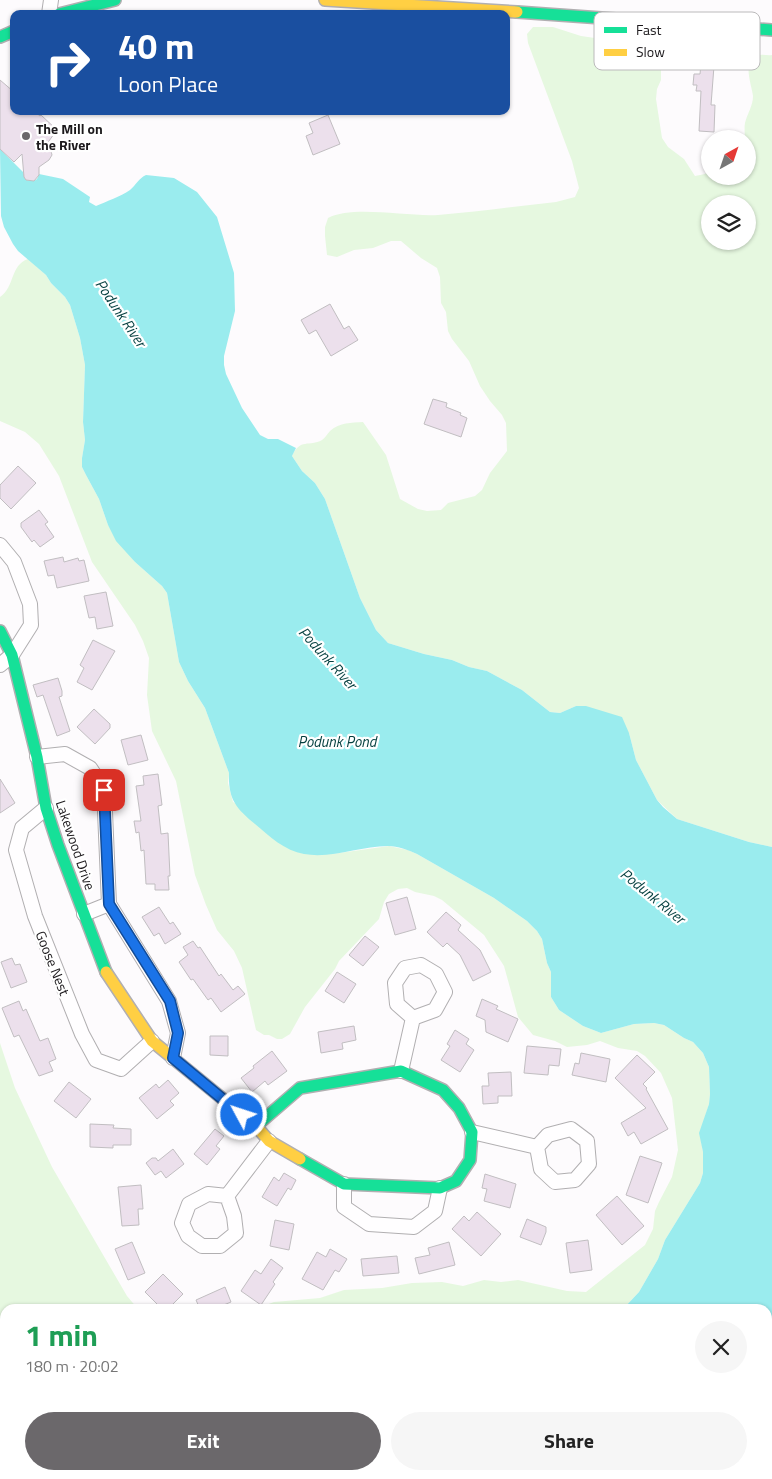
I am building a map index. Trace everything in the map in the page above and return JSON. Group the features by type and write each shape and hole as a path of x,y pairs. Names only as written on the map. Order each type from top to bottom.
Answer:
{"street":[{"path":"75,10 116,0"},
{"path":"325,0 489,10"},
{"path":"510,11 594,17"},
{"path":"0,545 14,562 30,604 31,625 12,655 0,665"},
{"name":"Lakewood Drive","path":"0,631 12,655 37,757 46,808 58,845 107,974 152,1041 256,1126 269,1141 344,1184 440,1188"},
{"path":"37,757 65,754 90,768 104,790 109,904 170,1001 178,1033 173,1058"},
{"name":"Goose Nest","path":"46,808 22,828 16,850 35,916 82,1034 96,1060 122,1069 152,1041"},
{"path":"84,914 109,904"},
{"path":"401,1071 413,1018"},
{"path":"256,1126 300,1088 401,1071 443,1090 459,1108 472,1132 470,1160 456,1181 440,1188 435,1211 414,1227 369,1224 344,1207 344,1184"},
{"path":"472,1132 537,1146"},
{"path":"227,1196 269,1141"}],"green space":[{"path":"533,27 553,27 581,36 594,38 594,70 661,70 661,80 657,89 656,99 662,138 668,147 684,159 695,176 701,175 701,185 756,185 756,130 745,130 753,96 749,70 760,70 760,56 772,55 772,847 749,842 677,819 657,800 636,760 629,733 576,706 560,713 550,712 522,690 487,671 388,643 376,630 360,598 325,499 315,483 302,471 292,456 298,447 322,440 330,431 338,426 363,422 386,455 400,499 418,509 427,511 441,510 448,503 475,496 482,490 490,473 507,451 506,423 480,386 469,361 448,331 446,312 441,303 440,277 437,268 421,258 401,241 391,241 373,248 354,250 337,257 327,255 325,227 328,218 352,212 438,215 556,202 575,197 579,188 572,161 528,43 527,34"},
{"path":"28,259 46,275 70,305 80,338 85,365 83,422 85,440 82,467 99,499 108,525 135,562 162,586 167,593 179,662 188,681 205,708 229,773 228,783 233,802 332,854 389,846 417,854 494,898 527,921 537,931 542,939 551,972 551,997 559,1010 583,1026 601,1033 634,1024 654,1023 664,1025 693,1042 703,1053 709,1067 710,1094 709,1104 700,1133 703,1152 703,1173 700,1183 665,1240 658,1259 639,1292 628,1304 269,1304 320,1298 344,1290 382,1288 412,1283 442,1282 463,1286 484,1280 501,1282 518,1280 567,1291 586,1292 645,1245 653,1229 655,1211 672,1177 678,1150 672,1098 661,1073 645,1056 637,1051 618,1048 600,1041 587,1045 567,1047 555,1041 533,1035 518,1017 504,966 484,935 442,900 407,888 398,889 389,894 384,902 379,919 339,961 335,969 305,1007 290,1034 282,1039 277,1039 256,1030 242,968 234,951 217,930 206,905 195,875 176,781 152,731 147,695 149,658 143,641 135,625 92,562 59,476 39,444 25,432 0,421 0,297 5,293 15,271 22,262"},
{"path":"0,1043 15,1088 52,1167 127,1296 134,1304 0,1304"}],"water":[{"name":"Podunk Pond","path":"0,149 23,172 26,180 34,181 39,174 63,179 90,197 89,202 96,206 118,197 132,188 146,175 174,178 197,192 217,217 234,273 235,311 224,356 226,374 242,408 260,435 268,439 278,439 296,448 292,456 302,471 315,483 325,499 360,598 376,630 388,643 487,671 522,690 550,712 560,713 576,706 586,706 622,717 629,733 636,760 657,800 663,807 677,819 749,842 772,847 772,1304 628,1304 639,1292 658,1259 665,1240 700,1183 703,1173 703,1152 699,1133 709,1104 709,1067 703,1053 693,1042 664,1025 654,1023 634,1024 601,1033 583,1026 559,1010 551,997 551,972 542,939 537,931 527,921 494,898 417,854 399,847 388,846 336,854 304,854 290,850 272,838 238,808 230,790 229,773 205,708 188,681 179,662 167,593 116,541 99,499 82,467 85,440 83,422 85,365 80,338 70,305 46,275 18,251 4,227 1,216"}],"building":[{"path":"700,70 714,70 711,105 715,105 714,130 699,131 701,91 696,91 697,85 693,85 694,74 700,74"},
{"name":"The Mill on the River","path":"0,80 10,89 10,115 41,115 57,130 46,145 52,155 49,160 39,167 39,175 34,181 26,180 24,177 22,154 14,162 0,149"},
{"path":"328,115 340,144 313,155 306,136 313,133 309,123"},
{"path":"330,304 344,329 349,326 358,340 331,356 316,330 309,334 301,320"},
{"path":"433,399 447,403 446,407 461,413 460,415 467,418 461,437 424,424"},
{"path":"18,466 36,483 11,509 0,498 0,485"},
{"path":"39,510 48,522 45,524 54,537 40,547 34,540 32,542 21,527 21,523"},
{"path":"63,557 64,562 78,558 79,561 84,560 89,581 57,588 54,575 48,576 44,561"},
{"path":"106,592 113,626 97,629 95,617 89,618 84,596"},
{"path":"93,640 115,651 92,690 77,682 84,668 80,665"},
{"path":"58,678 62,691 62,696 59,697 70,731 57,736 43,695 37,697 33,685"},
{"path":"94,709 110,724 110,728 95,744 77,727"},
{"path":"141,735 148,760 128,765 121,740"},
{"path":"158,774 162,805 158,806 161,834 168,833 169,890 155,890 155,884 146,884 144,850 141,851 139,832 136,833 134,821 141,821 136,786 144,785 143,776"},
{"path":"0,779 15,803 0,813"},
{"path":"407,897 416,929 395,935 386,903"},
{"path":"159,907 170,924 173,922 181,934 165,944 159,933 154,936 142,917"},
{"path":"446,912 461,925 458,930 480,950 491,972 473,981 460,955 447,943 443,947 427,932"},
{"path":"365,936 379,947 363,966 349,955"},
{"path":"193,941 198,948 200,947 219,976 221,974 233,990 238,986 245,994 221,1012 211,998 208,1000 193,979 191,980 179,962 188,955 183,947"},
{"path":"12,958 15,965 20,964 27,982 11,988 1,962"},
{"path":"337,972 356,984 344,1003 325,991"},
{"path":"482,999 498,1006 496,1009 518,1019 508,1042 486,1032 485,1020 476,1016"},
{"path":"19,1001 23,1011 26,1009 40,1041 48,1038 56,1059 49,1062 53,1071 39,1076 19,1035 14,1037 2,1008"},
{"path":"354,1026 356,1040 342,1043 343,1049 321,1053 318,1032"},
{"path":"455,1030 469,1039 466,1044 474,1050 460,1072 441,1060 450,1046 447,1044"},
{"path":"210,1036 228,1036 228,1056 210,1055"},
{"path":"527,1046 561,1049 559,1066 549,1065 548,1075 524,1073"},
{"path":"272,1051 287,1071 268,1085 265,1081 252,1092 241,1078"},
{"path":"581,1053 610,1059 606,1082 572,1075 575,1063 579,1064"},
{"path":"637,1055 655,1072 643,1084 647,1088 668,1129 641,1144 634,1132 628,1136 621,1123 646,1108 615,1078"},
{"path":"511,1072 512,1096 498,1096 498,1103 483,1104 482,1086 489,1086 488,1073"},
{"path":"168,1080 179,1093 170,1101 174,1105 157,1119 139,1098 156,1084 159,1088"},
{"path":"69,1082 91,1099 76,1118 54,1101"},
{"path":"90,1124 114,1125 113,1128 131,1129 131,1145 113,1145 113,1148 90,1147"},
{"path":"215,1129 224,1136 216,1146 220,1149 207,1165 194,1154"},
{"path":"173,1149 184,1164 166,1178 161,1171 155,1175 146,1163 152,1158 156,1158 158,1161"},
{"path":"640,1156 662,1163 648,1203 626,1195"},
{"path":"284,1173 296,1180 291,1190 288,1188 277,1206 262,1197 274,1177 279,1181"},
{"path":"485,1174 516,1184 510,1208 484,1201 487,1189 482,1188"},
{"path":"141,1185 143,1209 138,1209 139,1225 122,1226 118,1187"},
{"path":"617,1196 644,1226 622,1245 596,1215"},
{"path":"477,1212 501,1234 481,1256 452,1229 464,1216 469,1221"},
{"path":"527,1219 546,1227 541,1245 520,1237"},
{"path":"275,1220 294,1224 289,1250 270,1246"},
{"path":"588,1240 592,1270 570,1273 566,1243"},
{"path":"132,1242 145,1273 128,1280 115,1249"},
{"path":"449,1242 455,1265 419,1274 415,1258 430,1255 428,1248"},
{"path":"330,1249 347,1259 339,1272 335,1270 323,1290 302,1279 317,1252 326,1257"},
{"path":"397,1256 399,1273 363,1276 361,1259"},
{"path":"271,1259 283,1268 273,1282 275,1284 262,1304 260,1304 241,1291 255,1270 261,1274"},
{"path":"163,1274 183,1294 173,1304 157,1304 145,1292"},
{"path":"225,1287 231,1302 226,1304 198,1304 196,1300"}],"traffic: fast":[{"path":"75,10 115,0"},
{"path":"517,12 594,17"},
{"path":"760,29 772,30"},
{"path":"0,37 10,33"},
{"path":"0,631 12,655 37,757 46,808 106,972"},
{"path":"256,1126 300,1088 401,1071 443,1090 459,1108 472,1132 470,1160 456,1181 440,1188 344,1184 300,1159"}],"traffic: slow":[{"path":"325,0 485,10"},
{"path":"510,12 517,12"},
{"path":"106,972 152,1041 256,1126 269,1141 300,1159"}],"place":[{"name":"The Mill on the River","path":"26,136"}],"route":[{"path":"104,790 109,904 170,1001 178,1033 173,1058 242,1115"}],"water label":[{"name":"Podunk River","path":"121,313"},
{"name":"Podunk River","path":"328,658"},
{"name":"Podunk River","path":"653,896"}]}
